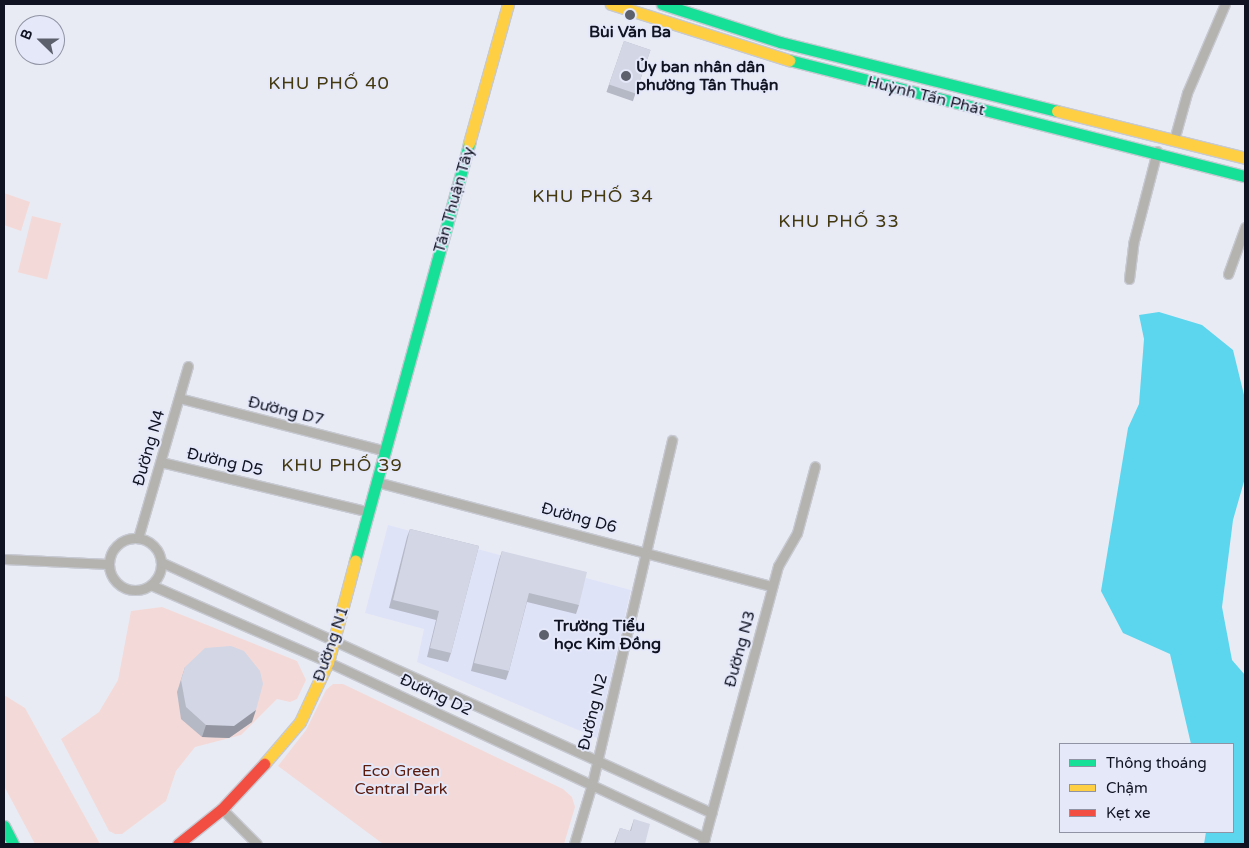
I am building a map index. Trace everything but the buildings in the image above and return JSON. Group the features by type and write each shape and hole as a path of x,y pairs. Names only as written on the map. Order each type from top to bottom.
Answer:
{"main road":[{"name":"Tân Thuận Tây","path":"400,396 508,4"},
{"name":"Huỳnh Tấn Phát","path":"611,4 776,56 1031,122 1157,151 1245,176"},
{"name":"Huỳnh Tấn Phát","path":"662,4 780,42 1245,158"},
{"path":"776,56 780,42"},
{"path":"1031,122 1035,105"},
{"name":"Đường N1","path":"178,844 222,809 300,722 328,662 336,640 400,396"},
{"path":"4,826 13,844"}],"street":[{"path":"1174,140 1187,93 1225,4"},
{"path":"1129,279 1133,244 1157,151"},
{"path":"1228,274 1245,227"},
{"name":"Đường N4","path":"138,538 188,366"},
{"name":"Đường D7","path":"179,398 385,451"},
{"name":"Đường N2","path":"574,844 592,784 596,759 648,552 672,440"},
{"name":"Đường D5","path":"161,462 369,512"},
{"name":"Đường N3","path":"704,841 772,586 778,566 797,533 815,466"},
{"name":"Đường D6","path":"377,482 772,586"},
{"path":"138,538 154,546 161,562 159,575 151,585 139,590 126,589 116,582 109,564 116,547 126,540 138,538"},
{"path":"4,559 109,564"},
{"name":"Đường D2","path":"161,562 336,640 712,813"},
{"name":"Đường D2","path":"151,585 328,662 592,784 704,841"},
{"path":"222,809 257,844"}],"shaded area":[{"name":"Trường Tiểu học Kim Đồng","path":"388,525 631,590 597,738 417,662 424,629 365,613"}],"green space":[{"path":"4,193 30,202 21,231 4,225"},
{"path":"32,216 61,223 47,280 18,272"},
{"path":"162,607 297,661 306,680 297,699 290,702 277,699 241,735 195,747 176,771 166,801 122,834 115,834 109,831 61,739 99,712 118,680 131,611"},
{"name":"Eco Green Central Park","path":"333,684 343,684 563,789 572,797 575,807 564,844 383,844 278,766 306,730 326,690"},
{"path":"4,695 25,708 100,844 35,844 4,786"}],"water":[{"path":"1159,312 1202,325 1233,350 1245,399 1245,478 1233,520 1222,607 1232,660 1245,675 1245,844 1204,844 1206,833 1234,833 1234,743 1191,743 1170,654 1123,633 1101,591 1128,428 1139,404 1144,339 1139,315"}],"traffic: fast":[{"path":"662,4 780,42 1057,111"},
{"path":"789,60 1245,176"},
{"path":"355,561 469,143"},
{"path":"4,826 13,844"}],"traffic: slow":[{"path":"469,143 508,4"},
{"path":"611,4 789,60"},
{"path":"1057,111 1245,158"},
{"path":"264,764 300,722 328,662 355,561"}],"traffic: jam":[{"path":"178,844 222,809 264,764"}],"place":[{"name":"Bùi Văn Ba","path":"630,15"},
{"name":"Ủy ban nhân dân phường Tân Thuận","path":"626,76"},
{"name":"Trường Tiểu học Kim Đồng","path":"544,635"}],"district":[{"name":"KHU PHỐ 40","path":"329,83"},
{"name":"KHU PHỐ 34","path":"593,196"},
{"name":"KHU PHỐ 33","path":"839,221"},
{"name":"KHU PHỐ 39","path":"342,465"}]}
